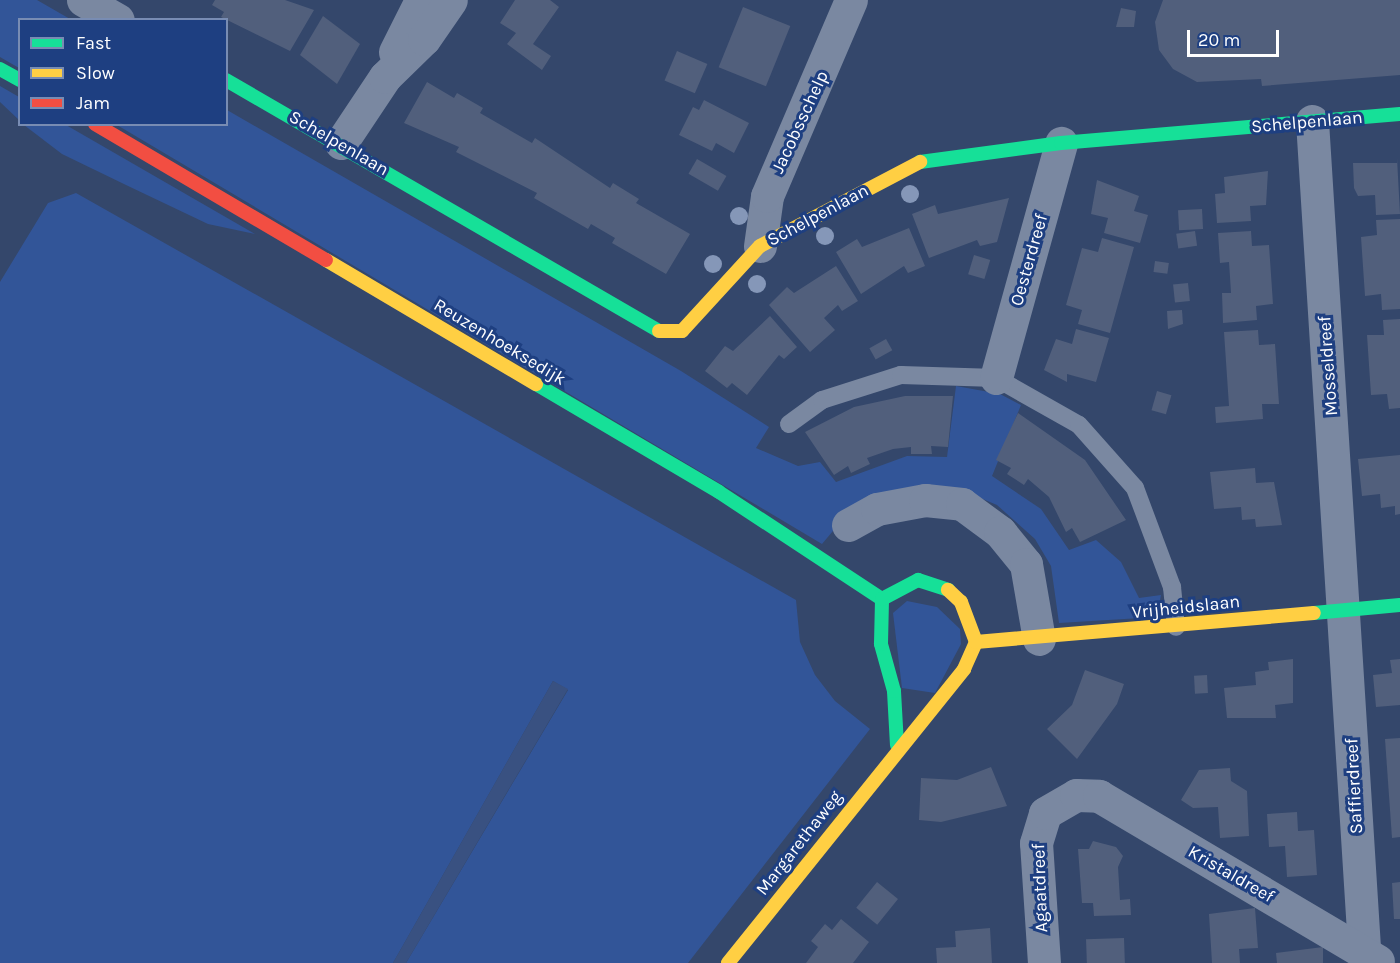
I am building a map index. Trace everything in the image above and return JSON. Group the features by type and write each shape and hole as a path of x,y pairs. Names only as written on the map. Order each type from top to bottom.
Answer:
{"street":[{"path":"83,0 114,18"},
{"path":"341,143 385,77 421,0"},
{"path":"385,77 423,39 451,0"},
{"name":"Jacobsschelp","path":"760,246 766,196 851,0"},
{"path":"0,69 18,79"},
{"name":"Schelpenlaan","path":"228,81 341,143 663,333 682,331 760,246 916,163 1061,143 1400,114"},
{"name":"Mosseldreef","path":"1311,122 1344,610"},
{"name":"Reuzenhoeksedijk","path":"98,126 719,492 882,599"},
{"name":"Oesterdreef","path":"996,378 1061,143"},
{"path":"848,525 877,509 925,500 962,504 1000,532 1026,564 1039,639"},
{"path":"897,745 894,691 881,644 882,599 918,579 940,584 961,602 976,642"},
{"name":"Vrijheidslaan","path":"976,642 1039,639 1400,605"},
{"name":"Saffierdreef","path":"1344,610 1371,960"},
{"name":"Margarethaweg","path":"728,963 897,745 941,699 976,642"},
{"name":"Kristaldreef","path":"1076,795 1099,796 1371,960"},
{"name":"Agaatdreef","path":"1044,963 1036,843 1045,813 1076,795"}],"lane":[{"path":"789,424 822,400 902,375 996,378 1079,425 1135,488 1162,553 1176,627"}],"shaded area":[{"path":"0,0 37,0 68,18 18,18 18,67 0,57"},
{"path":"0,86 18,96 18,119 0,102"},
{"path":"228,111 681,371 769,427 756,448 798,466 820,462 836,482 907,456 947,457 956,386 1000,394 1021,405 992,476 1041,509 1069,550 1096,540 1121,562 1139,598 1161,595 1157,617 1059,623 1051,566 1035,539 997,505 954,487 843,519 822,544 119,126 228,126"},
{"path":"25,126 68,126 255,234 208,224 62,154"},
{"path":"76,193 796,600 800,642 815,675 835,701 870,729 688,963 406,963 568,690 553,681 393,963 0,963 0,282 48,203"},
{"path":"907,601 937,607 960,629 961,644 935,693 902,688 893,613"},
{"path":"553,681 568,689 406,963 393,963"}],"building":[{"path":"215,0 285,0 314,10 290,51 228,20 228,18 221,17 224,12 212,5"},
{"path":"515,0 550,0 559,7 533,44 551,56 542,70 507,44 516,33 500,23"},
{"path":"1163,0 1400,0 1400,75 1262,86 1261,79 1197,82 1173,69 1159,50 1155,22"},
{"path":"743,7 790,26 766,86 719,67"},
{"path":"1121,8 1136,11 1134,27 1116,27"},
{"path":"323,16 360,44 337,84 300,55"},
{"path":"677,51 707,64 695,93 664,80"},
{"path":"427,82 454,98 457,93 483,108 480,113 532,143 535,138 610,188 613,183 639,199 636,203 690,234 666,274 612,243 615,238 591,224 588,229 534,198 537,193 456,152 459,147 404,123"},
{"path":"704,100 749,123 734,153 716,143 712,151 679,135 693,107 699,110"},
{"path":"1397,158 1400,214 1376,215 1375,195 1358,196 1354,188 1353,163 1397,163"},
{"path":"697,159 726,176 718,191 688,174"},
{"path":"1268,171 1266,205 1250,206 1251,221 1217,223 1215,194 1225,193 1224,177"},
{"path":"1097,180 1139,196 1134,211 1148,215 1140,243 1104,233 1108,218 1091,214"},
{"path":"1009,198 997,242 980,246 977,240 929,258 912,214 935,205 938,214"},
{"path":"1202,209 1203,229 1179,230 1178,210"},
{"path":"1400,219 1400,309 1382,310 1381,294 1365,296 1361,237 1377,235 1376,220"},
{"path":"909,228 925,266 908,273 904,266 861,294 836,252 857,239 862,247"},
{"path":"1195,231 1197,246 1178,248 1176,234"},
{"path":"1251,231 1252,246 1269,245 1273,304 1256,306 1257,320 1223,323 1222,293 1231,293 1229,262 1220,263 1218,233"},
{"path":"1102,238 1134,247 1110,333 1078,324 1082,310 1066,305 1082,248 1098,252"},
{"path":"974,255 990,260 984,279 968,274"},
{"path":"1155,261 1169,263 1167,274 1153,272"},
{"path":"836,266 858,301 842,311 838,305 824,318 835,330 810,352 769,305 787,287 794,293"},
{"path":"1188,283 1190,301 1175,302 1173,285"},
{"path":"1182,310 1183,324 1168,329 1167,311"},
{"path":"770,316 797,347 784,359 779,355 747,395 732,383 727,388 705,371 725,346 733,351"},
{"path":"1400,319 1400,408 1389,409 1387,394 1371,395 1367,335 1384,335 1383,320"},
{"path":"1076,329 1109,338 1096,382 1067,374 1067,382 1044,370 1056,339 1072,344"},
{"path":"1258,330 1259,345 1275,344 1279,404 1262,404 1263,419 1216,423 1215,407 1229,406 1224,332"},
{"path":"886,339 892,350 876,360 869,348"},
{"path":"1157,391 1171,395 1166,414 1151,410"},
{"path":"905,396 953,396 948,447 931,446 932,454 911,454 911,447 893,449 867,458 870,464 851,473 848,466 834,475 805,432 854,407"},
{"path":"1018,413 1085,460 1126,520 1080,542 1072,528 1066,532 1049,497 1028,479 1024,485 1007,474 1011,468 996,460"},
{"path":"1400,455 1400,514 1395,515 1395,506 1381,508 1380,494 1362,496 1358,459"},
{"path":"1255,468 1256,483 1274,482 1282,525 1256,527 1255,519 1242,520 1241,507 1214,509 1210,472"},
{"path":"1293,659 1293,703 1275,705 1276,718 1227,718 1224,688 1256,685 1255,672 1269,670 1268,662"},
{"path":"1400,659 1400,705 1376,707 1373,675 1392,673 1390,660"},
{"path":"1085,670 1124,684 1117,704 1077,759 1047,729 1072,705"},
{"path":"1207,675 1208,693 1195,694 1194,676"},
{"path":"1400,738 1400,837 1392,838 1385,739"},
{"path":"991,767 1007,806 941,822 919,820 921,778 957,780"},
{"path":"1230,768 1231,781 1247,791 1249,836 1220,838 1218,807 1193,808 1181,800 1199,770"},
{"path":"1297,812 1298,831 1314,830 1317,875 1287,877 1285,846 1269,847 1267,814"},
{"path":"1093,841 1116,847 1123,856 1118,867 1120,900 1130,899 1131,915 1094,916 1093,903 1082,903 1078,849 1089,849"},
{"path":"877,882 898,899 877,925 856,908"},
{"path":"1400,882 1400,919 1394,919 1392,883"},
{"path":"1255,908 1258,948 1239,949 1240,963 1212,963 1209,914"},
{"path":"841,919 869,942 853,963 806,963 818,947 811,941 825,924 832,930"},
{"path":"990,928 992,963 937,963 936,948 956,947 955,931"},
{"path":"1124,938 1125,963 1087,963 1086,939"},
{"path":"1323,947 1323,963 1277,963 1276,953"}],"traffic: fast":[{"path":"0,69 18,79"},
{"path":"228,81 659,331"},
{"path":"920,162 1061,143 1400,114"},
{"path":"536,384 719,492 882,599"},
{"path":"897,745 894,691 881,644 882,599 918,580 948,590"},
{"path":"1314,613 1400,605"}],"traffic: slow":[{"path":"659,331 682,331 760,246 920,162"},
{"path":"326,260 536,384"},
{"path":"728,963 964,669 976,642 961,602 948,590"},
{"path":"976,642 1314,613"}],"traffic: jam":[{"path":"98,126 326,260"}]}
